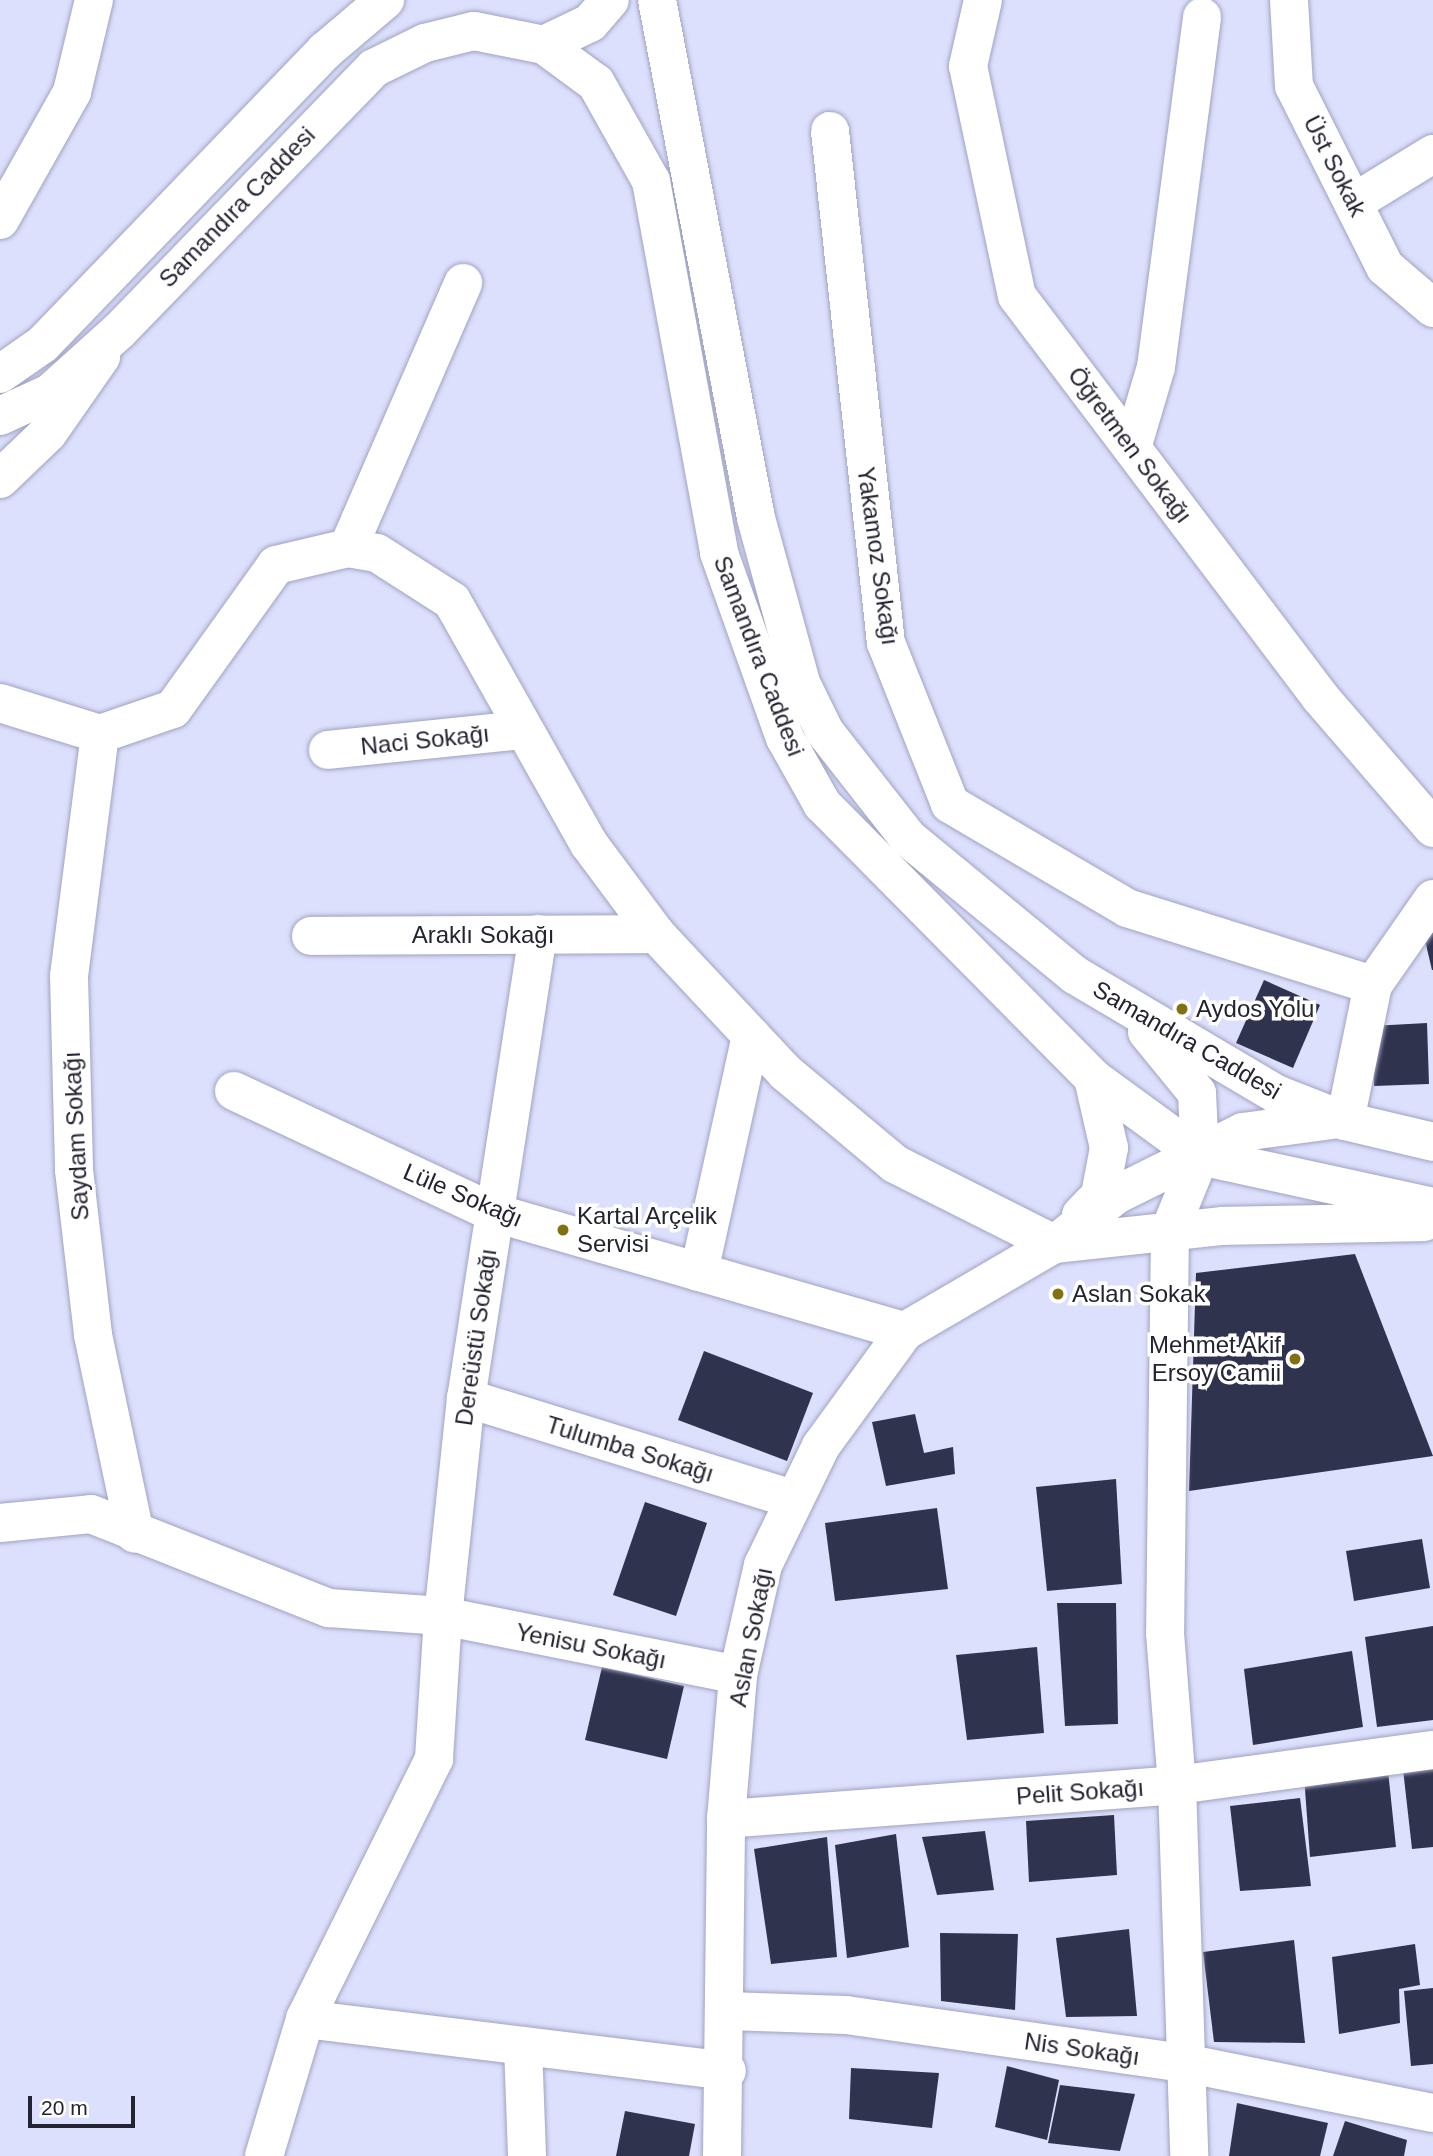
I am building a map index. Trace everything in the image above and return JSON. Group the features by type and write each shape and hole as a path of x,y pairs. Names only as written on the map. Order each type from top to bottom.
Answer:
{"street":[{"path":"0,220 72,93 94,0"},
{"name":"Samandıra Caddesi","path":"0,374 43,344 325,51 384,0"},
{"path":"462,0 491,35"},
{"path":"544,45 590,23 610,0"},
{"name":"Samandıra Caddesi","path":"657,0 756,518 801,683 825,732 908,838 1075,975 1276,1094 1345,1121 1433,1142"},
{"name":"Öğretmen Sokağı","path":"983,0 968,66 1017,296 1320,697 1433,828"},
{"name":"Üst Sokak","path":"1289,0 1294,86 1385,267 1433,308"},
{"path":"1132,448 1156,368 1202,17"},
{"name":"Samandıra Caddesi","path":"0,416 50,393 120,330 374,68 425,43 474,31 544,45 596,83 651,181 719,553 785,738 822,804 1093,1077 1200,1156 1433,1207"},
{"name":"Yakamoz Sokağı","path":"830,131 886,643 950,804 1127,908 1373,985"},
{"path":"1353,203 1433,154"},
{"path":"348,548 463,283"},
{"path":"0,479 48,433 120,330"},
{"path":"0,703 100,734 173,709 276,565 348,548 377,553 452,601 522,730 589,844 656,934 751,1036 895,1164 1054,1244 1170,1230 1433,1223"},
{"name":"Naci Sokağı","path":"328,750 522,730"},
{"name":"Saydam Sokağı","path":"100,734 69,976 74,1170 93,1335 135,1534"},
{"path":"1054,1244 1116,1195 1200,1156 1243,1132 1312,1118 1345,1121 1373,985 1433,899"},
{"name":"Dereüstü Sokağı","path":"264,2156 305,2019 434,1759 443,1616 466,1398 538,934"},
{"name":"Araklı Sokağı","path":"311,936 656,934"},
{"path":"1120,1003 1198,1093 1200,1156 1170,1230 1163,1537 1178,1785 1189,2064 1189,2156"},
{"path":"699,1272 751,1036"},
{"path":"1054,1244 1100,1195 1109,1148 1093,1077"},
{"name":"Lüle Sokağı","path":"234,1091 495,1213 905,1331"},
{"name":"Aslan Sokağı","path":"722,2156 727,2071 726,1819 738,1675 763,1565 821,1446 905,1331 1054,1244"},
{"name":"Tulumba Sokağı","path":"466,1398 793,1499"},
{"name":"Yenisu Sokağı","path":"0,1523 91,1514 135,1534 329,1608 443,1616 738,1675"},
{"name":"Pelit Sokağı","path":"726,1819 1178,1785 1433,1750"},
{"name":"Nis Sokağı","path":"727,2011 846,2015 1189,2064 1433,2113"},
{"path":"305,2019 727,2071"},
{"path":"523,2046 527,2156"}],"building":[{"path":"1433,930 1433,970 1432,970 1423,932"},
{"path":"1264,980 1320,1005 1293,1068 1236,1043"},
{"path":"1427,1023 1429,1084 1374,1086 1372,1026"},
{"name":"Mehmet Akif Ersoy Camii","path":"1355,1254 1433,1456 1189,1491 1196,1273"},
{"path":"704,1351 813,1393 787,1461 678,1420"},
{"path":"915,1414 924,1453 953,1447 955,1474 886,1486 872,1422"},
{"path":"1116,1479 1122,1584 1047,1591 1036,1487"},
{"path":"645,1502 707,1523 676,1616 613,1595"},
{"path":"937,1508 948,1589 835,1601 825,1523"},
{"path":"1422,1539 1430,1588 1354,1601 1346,1551"},
{"path":"1057,1603 1116,1603 1118,1724 1065,1726"},
{"path":"1433,1626 1433,1720 1377,1727 1365,1637"},
{"path":"1037,1647 1044,1733 967,1740 956,1655"},
{"path":"1352,1651 1363,1727 1253,1745 1244,1669"},
{"path":"602,1667 684,1686 667,1759 585,1740"},
{"path":"1387,1761 1396,1847 1310,1857 1304,1776"},
{"path":"1433,1766 1433,1847 1412,1849 1403,1769"},
{"path":"1300,1798 1311,1886 1240,1891 1230,1806"},
{"path":"1114,1815 1117,1875 1029,1882 1026,1821"},
{"path":"985,1831 994,1890 937,1895 922,1837"},
{"path":"896,1834 909,1947 847,1958 835,1845"},
{"path":"827,1837 837,1957 771,1964 754,1849"},
{"path":"1129,1929 1137,2016 1066,2017 1056,1938"},
{"path":"940,1933 1018,1934 1015,2010 941,2001"},
{"path":"1294,1940 1305,2043 1214,2042 1203,1952"},
{"path":"1415,1944 1420,1985 1399,1989 1400,2023 1339,2034 1332,1957"},
{"path":"1433,1988 1433,2064 1411,2066 1404,1991"},
{"path":"1007,2066 1059,2080 1047,2140 995,2127"},
{"path":"851,2068 939,2073 932,2128 849,2119"},
{"path":"1060,2085 1135,2094 1120,2151 1048,2143"},
{"path":"1237,2103 1328,2123 1320,2156 1229,2156"},
{"path":"625,2111 695,2124 689,2156 616,2156"},
{"path":"1345,2121 1407,2140 1404,2156 1333,2156"}],"place":[{"name":"Aydos Yolu","path":"1182,1009"},
{"name":"Kartal Arçelik Servisi","path":"563,1230"},
{"name":"Aslan Sokak","path":"1058,1294"},
{"name":"Mehmet Akif Ersoy Camii","path":"1295,1359"}]}
